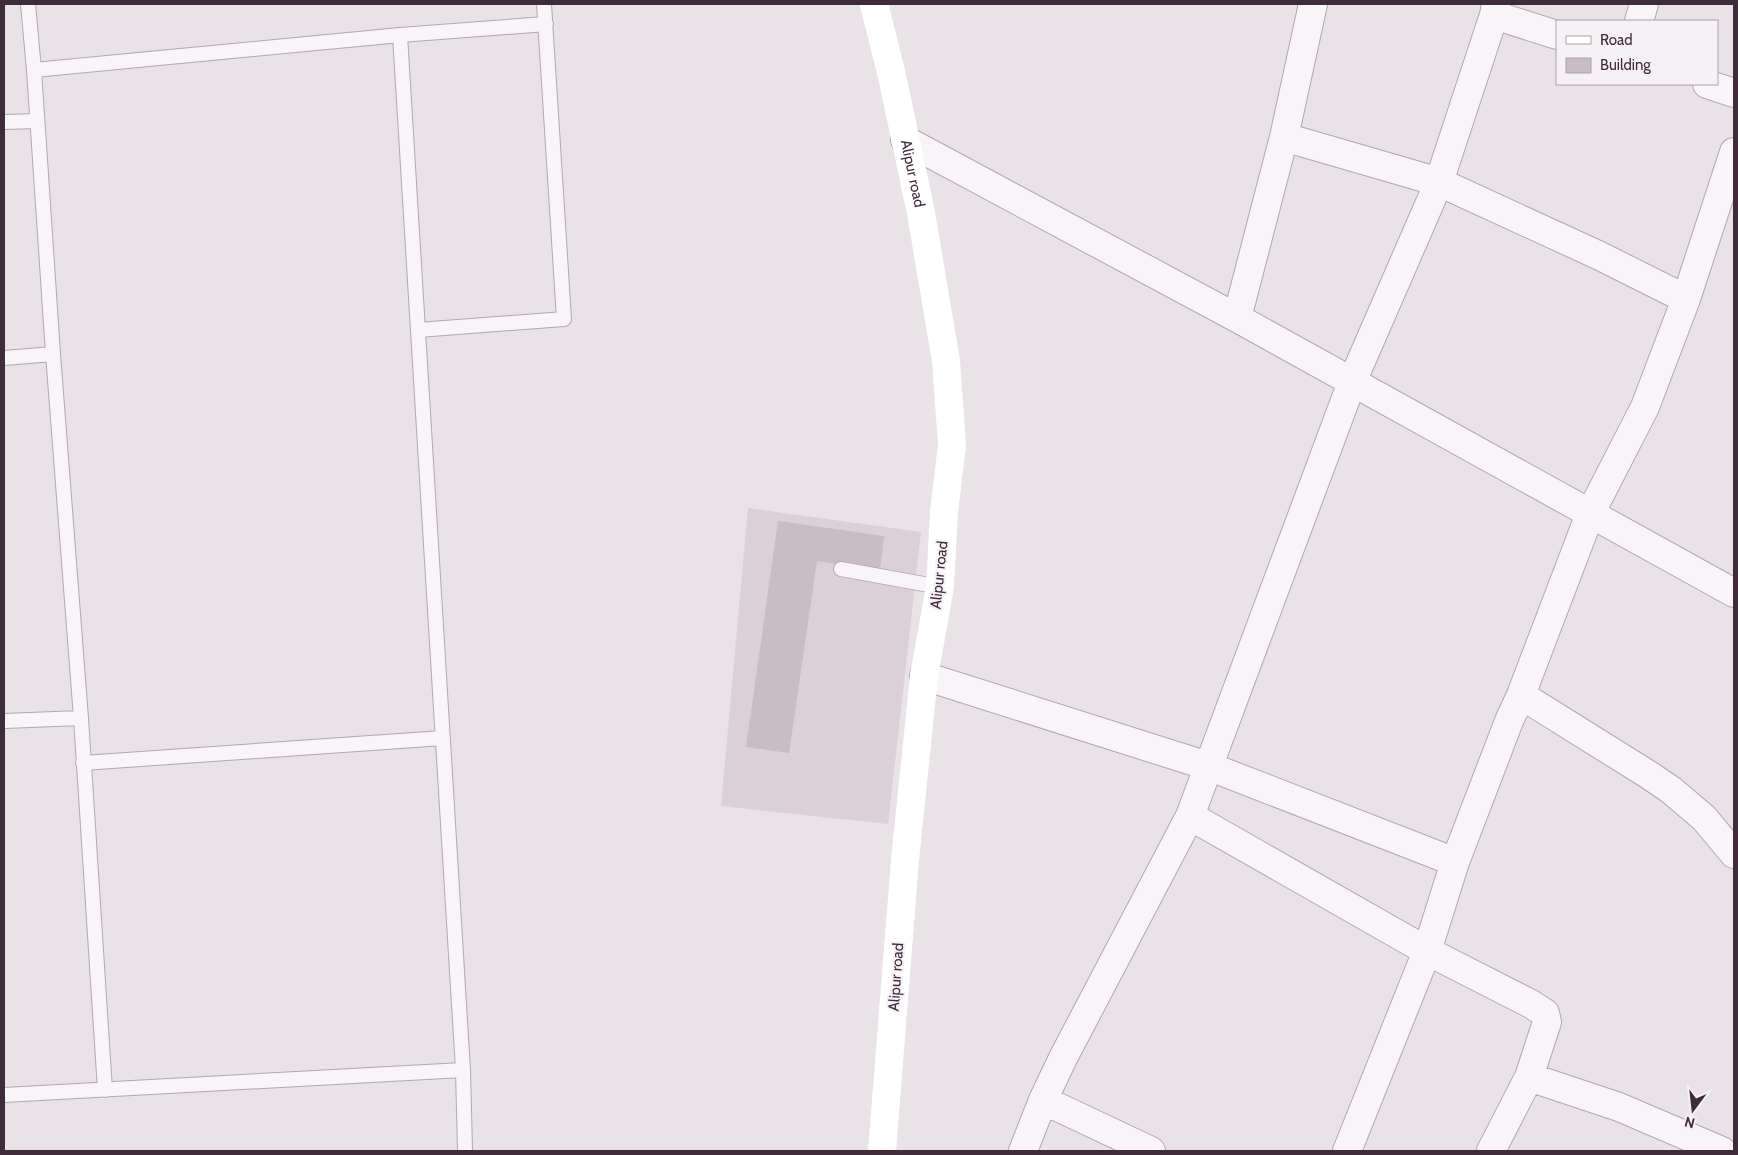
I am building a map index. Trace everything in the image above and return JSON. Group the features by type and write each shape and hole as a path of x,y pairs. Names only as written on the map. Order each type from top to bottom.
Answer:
{"street":[{"name":"Alipur road","path":"874,4 921,213 947,370 952,445 944,512 940,586 924,676 905,860 882,1151"},
{"path":"1237,318 1284,137 1313,4"},
{"path":"1639,20 1644,4"},
{"path":"1023,1151 1043,1100 1190,816 1352,382 1439,182 1495,9 1556,35"},
{"path":"1710,85 1734,93"},
{"path":"1284,137 1439,182 1600,256 1686,299"},
{"path":"905,140 1237,318 1734,593"},
{"path":"1347,1151 1427,951 1455,862 1590,514 1645,407 1686,299 1734,152"},
{"path":"924,676 1208,766 1455,862"},
{"path":"1521,695 1649,774 1671,790 1704,818 1734,854"},
{"path":"1190,816 1427,951 1532,1004 1545,1013 1547,1022 1530,1077 1491,1151"},
{"path":"1530,1077 1619,1107 1722,1151"},
{"path":"1043,1100 1151,1151"}],"lane":[{"path":"28,4 105,1090"},
{"path":"418,330 564,319 544,4"},
{"path":"34,70 400,35 546,24"},
{"path":"400,35 463,1070 465,1151"},
{"path":"4,122 37,121"},
{"path":"4,358 53,354"},
{"path":"841,569 940,586"},
{"path":"4,721 80,718"},
{"path":"83,763 443,738"},
{"path":"4,1095 463,1070"}],"shaded area":[{"path":"748,508 921,532 888,824 721,806"}],"building":[{"path":"778,521 884,536 880,570 817,561 789,753 746,747"}]}
